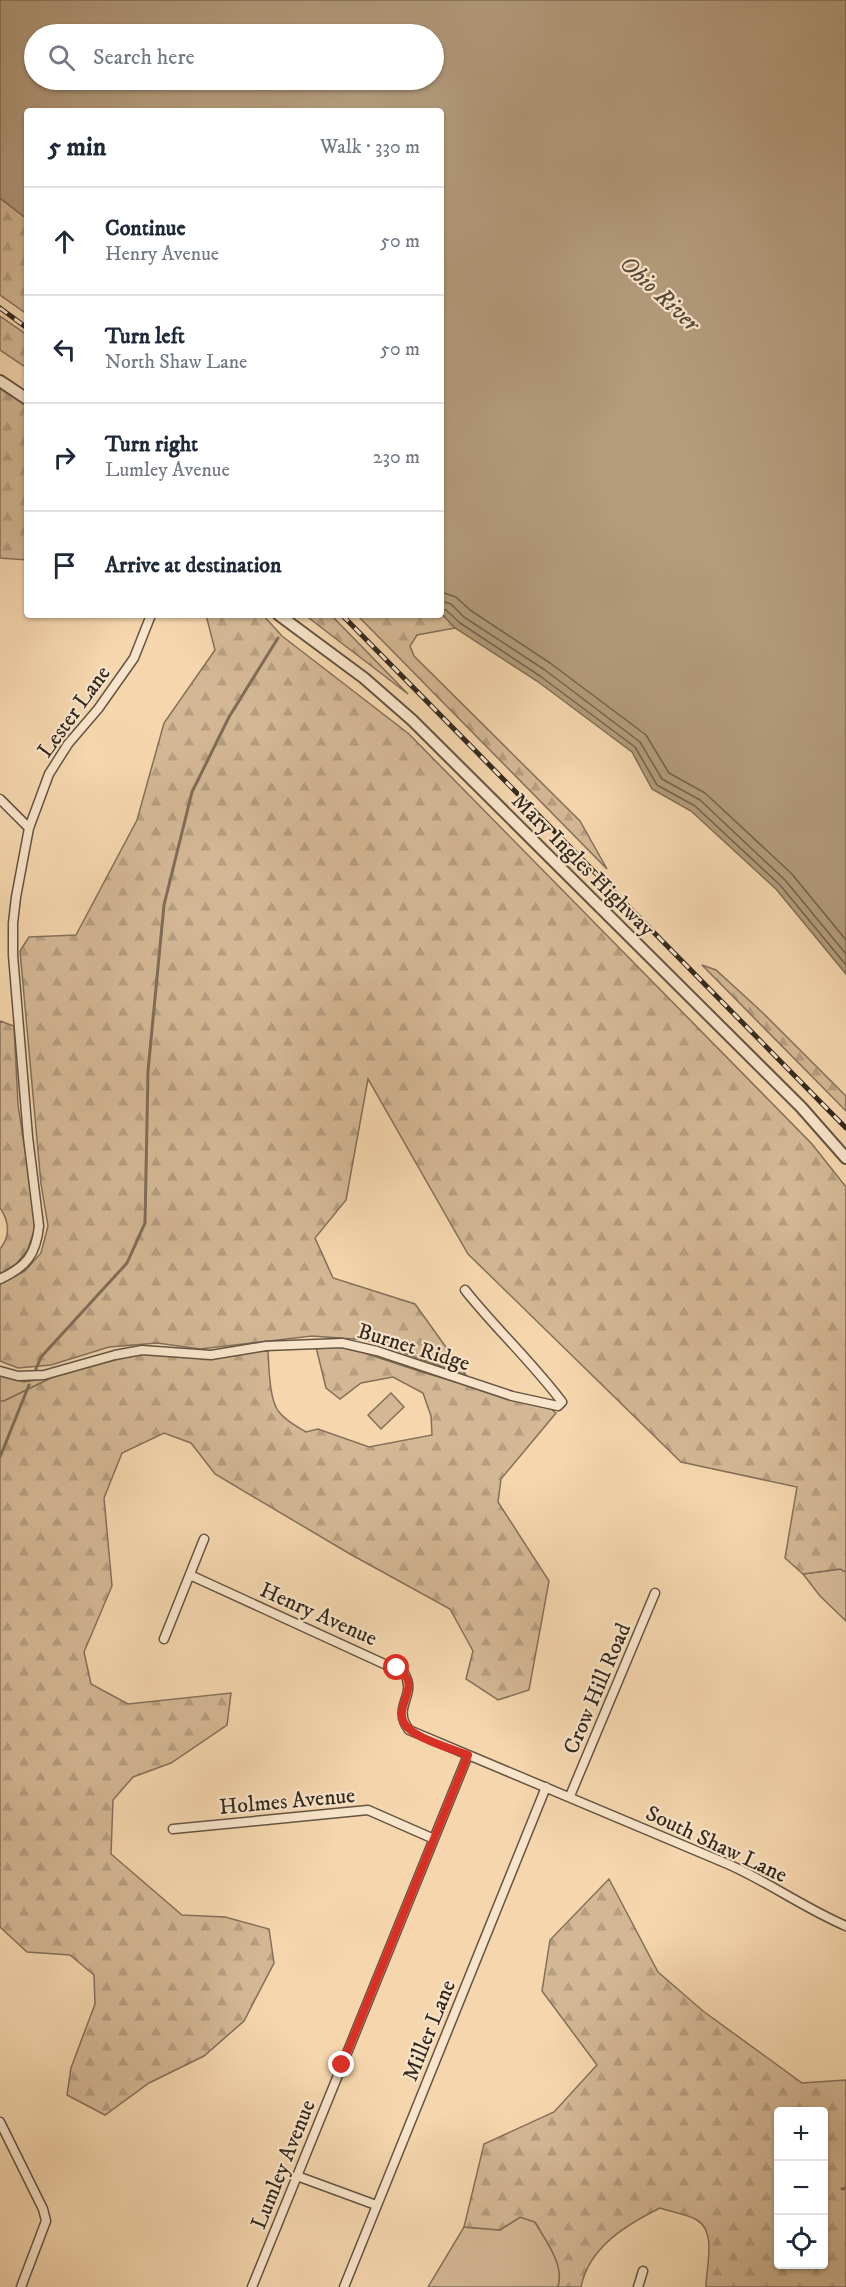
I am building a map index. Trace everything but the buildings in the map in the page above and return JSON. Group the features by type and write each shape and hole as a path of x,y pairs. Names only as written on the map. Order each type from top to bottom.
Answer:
{"street":[{"path":"0,381 24,397"},
{"name":"Lester Lane","path":"0,1279 29,1259 35,1249 39,1226 28,1137 13,934 16,897 29,828 55,763 98,709 134,658 150,618"},
{"name":"Mary Ingles Highway","path":"283,618 364,678 412,720 801,1107 846,1158"},
{"path":"0,799 29,828"},
{"name":"Burnet Ridge","path":"0,1371 18,1376 44,1375 114,1355 142,1350 211,1355 266,1346 342,1343 377,1350 502,1392 558,1406 562,1402 537,1369 490,1321 465,1290"},
{"path":"164,1639 204,1539"},
{"name":"Henry Avenue","path":"190,1575 397,1668 404,1673 409,1684 405,1701"},
{"name":"Crow Hill Road","path":"570,1796 655,1593"},
{"name":"South Shaw Lane","path":"405,1701 402,1712 404,1723 409,1730 570,1796 764,1881 824,1917 846,1926"},
{"name":"Lumley Avenue","path":"252,2287 468,1755"},
{"name":"Miller Lane","path":"344,2287 546,1787"},
{"name":"Holmes Avenue","path":"174,1829 368,1810 434,1839"},
{"path":"0,2122 43,2209 46,2221 21,2287"},
{"path":"297,2176 376,2205"},
{"path":"638,2287 644,2271"}],"green space":[{"path":"0,198 24,217 24,312 0,295"},
{"path":"0,316 24,333 24,366 0,350"},
{"path":"0,385 24,402 24,560 0,558"},
{"path":"444,616 455,628 417,635 410,646 414,656 580,821 607,869 360,618"},
{"path":"207,618 266,618 282,636 409,734 812,1144 846,1187 846,1572 840,1569 803,1574 785,1558 797,1487 681,1462 468,1254 368,1079 346,1200 315,1238 333,1278 415,1304 466,1375 367,1340 312,1336 200,1349 157,1343 109,1347 51,1365 18,1368 0,1361 0,1284 25,1271 41,1253 48,1226 41,1184 20,951 29,937 76,935 137,820 164,723 215,650"},
{"path":"309,618 334,618 408,694"},
{"path":"702,965 716,970 762,1012 846,1096 846,1111"},
{"path":"0,1021 14,1026 18,1105 34,1208 34,1231 27,1251 16,1264 0,1274 0,1249 6,1239 8,1228 0,1208"},
{"path":"334,1346 551,1409 556,1413 501,1479 498,1502 549,1581 529,1690 498,1700 466,1679 473,1651 450,1609 350,1554 215,1474 191,1443 164,1433 122,1453 104,1498 112,1586 84,1652 91,1684 128,1704 231,1693 227,1725 171,1763 133,1777 113,1800 111,1854 182,1915 225,1917 269,1929 274,1963 244,2021 204,2056 149,2083 105,2115 67,2095 71,2068 95,2004 94,1975 70,1955 27,1952 0,1927 0,1401 53,1377 136,1354 268,1351 270,1383 276,1407 291,1423 306,1432 318,1429 369,1447 432,1435 431,1416 423,1393 393,1377 361,1383 340,1399 326,1388 316,1347"},
{"path":"0,1376 24,1382 53,1377 0,1401"},
{"path":"391,1393 404,1407 381,1429 368,1415"},
{"path":"841,1569 846,1572 846,1621 820,1596 803,1574"},
{"path":"609,1879 658,1972 703,2011 802,2083 846,2080 846,2287 706,2287 709,2241 703,2226 693,2218 660,2208 622,2230 601,2249 585,2273 581,2287 558,2287 557,2262 535,2222 520,2217 500,2230 464,2227 484,2144 554,2112 597,2065 542,1991 550,1940"},
{"path":"520,2217 535,2222 549,2245 559,2270 558,2287 428,2287 464,2227 500,2230"}],"water":[{"name":"Ohio River","path":"0,0 846,0 846,974 776,889 691,811 652,789 632,752 537,681 455,628 444,616 444,108 24,108 24,217 0,198"}],"waterway":[{"path":"36,1369 41,1357 127,1263 145,1223 148,1071 164,905 192,792 229,717 278,638"},
{"path":"0,1457 29,1385"},
{"path":"842,2189 846,2188"}],"railway":[{"path":"0,308 24,326"},
{"path":"345,618 846,1128"}],"route":[{"path":"342,2065 468,1755 418,1735 407,1728 402,1712 410,1687 404,1673 397,1668"}]}
